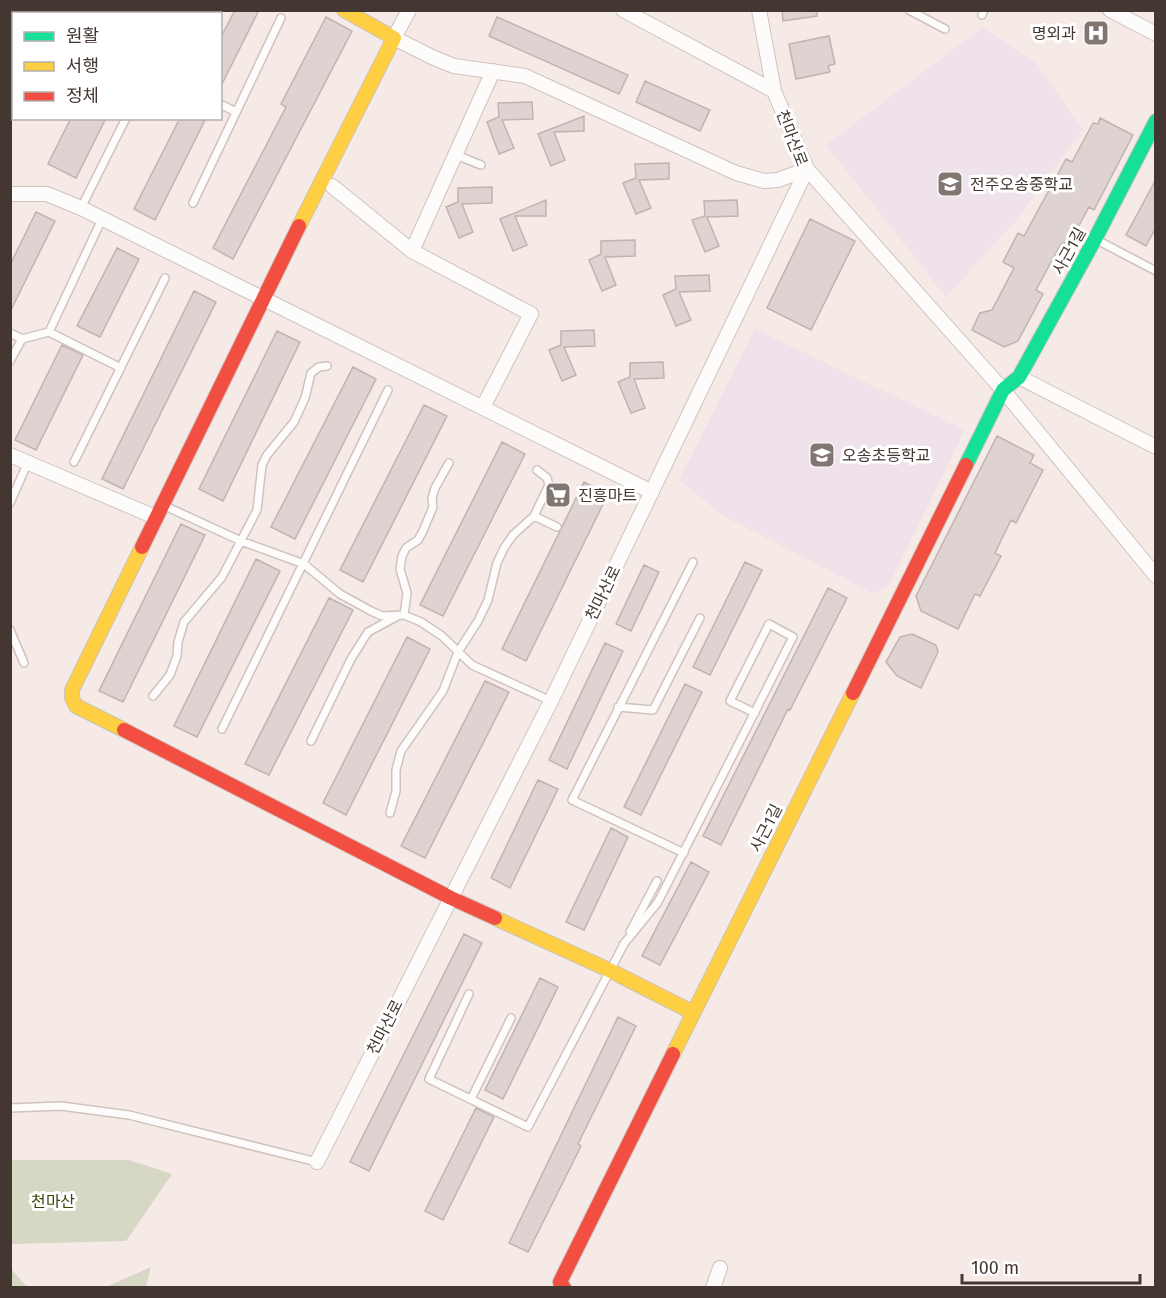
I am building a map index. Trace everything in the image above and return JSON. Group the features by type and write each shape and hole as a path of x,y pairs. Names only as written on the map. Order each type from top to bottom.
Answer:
{"street":[{"path":"344,10 434,58 454,66 525,76 735,172 764,181 778,180 807,169 1003,390 1155,576"},
{"path":"409,10 158,511 72,690 72,698 76,706 451,898 609,970 692,1012"},
{"path":"622,10 774,91"},
{"name":"천마산로","path":"317,1162 551,701 807,169 774,91 759,10"},
{"path":"1110,10 1155,34"},
{"path":"411,251 493,71"},
{"name":"사근1길","path":"560,1286 692,1012 892,617 1003,390 1019,377 1095,239 1155,121"},
{"path":"332,186 411,251 531,314 483,407"},
{"path":"10,194 47,194 81,208 652,492"},
{"path":"1019,377 1155,447"},
{"path":"10,455 158,511"},
{"path":"713,1287 720,1268"}],"lane":[{"path":"909,10 945,29"},
{"path":"193,203 281,18"},
{"path":"222,105 236,111"},
{"path":"81,208 125,120"},
{"path":"456,155 481,165"},
{"path":"49,332 102,219"},
{"path":"1095,239 1155,269"},
{"path":"74,462 165,278"},
{"path":"10,333 22,339 49,332 121,368"},
{"path":"10,361 22,339"},
{"path":"153,696 170,675 177,656 178,642 184,622 222,576 257,510 262,465 267,455 294,422 305,398 311,374 319,367 327,366"},
{"path":"222,729 388,390"},
{"path":"10,503 28,462"},
{"path":"311,741 351,659 368,632 400,616 407,593 400,569 402,556 406,549 418,540 423,531 433,507 432,498 435,488 449,463"},
{"path":"390,813 396,791 396,770 401,751 439,698 458,652 484,609 497,563 504,548 513,535 534,516 549,485 547,478 537,470"},
{"path":"158,511 304,564 354,603 382,616 400,616 421,622 442,636 472,664 551,701"},
{"path":"534,516 557,527"},
{"path":"684,853 572,800 693,562"},
{"path":"618,707 653,710 700,618"},
{"path":"623,945 658,902 684,853 755,713 793,636 769,624 730,701 755,713"},
{"path":"10,630 24,663"},
{"path":"469,994 429,1079 528,1127 657,881"},
{"path":"471,1099 511,1017"},
{"path":"10,1108 61,1106 129,1115 317,1162"}],"shaded area":[{"name":"전주오송중학교","path":"983,27 1036,63 1083,129 1014,223 946,297 826,145"},
{"name":"오송초등학교","path":"755,329 965,430 888,587 873,593 723,516 679,480"}],"green space":[{"name":"천마산","path":"11,1160 129,1160 172,1174 126,1241 11,1244"},
{"path":"151,1267 146,1287 106,1287"},
{"path":"11,1269 27,1287 11,1287"}],"building":[{"path":"235,10 259,10 222,84 222,35"},
{"path":"782,10 817,10 817,16 783,21"},
{"path":"326,17 352,31 233,259 213,248 286,107 281,104"},
{"path":"497,17 628,75 619,94 489,36"},
{"path":"829,36 835,64 828,66 830,72 796,79 789,44"},
{"path":"645,81 710,110 700,131 636,102"},
{"path":"532,102 533,119 502,120 514,148 499,154 487,122 499,117 498,103"},
{"path":"584,116 584,131 554,132 565,160 551,166 538,134"},
{"path":"1100,118 1133,135 1094,210 1089,207 1071,240 1061,244 1036,290 1043,294 1018,341 1004,347 972,330 980,313 992,310 1014,268 1003,262 1018,233 1024,236 1066,159 1072,162 1093,123 1098,124"},
{"path":"70,120 105,120 76,178 48,164"},
{"path":"179,120 205,120 155,220 134,209"},
{"path":"669,163 669,179 639,180 651,208 636,214 623,183 636,178 635,164"},
{"path":"1155,181 1155,229 1146,246 1126,235"},
{"path":"492,187 492,203 462,204 473,232 459,238 446,207 458,202 458,188"},
{"path":"546,200 546,216 515,216 527,245 513,251 500,219"},
{"path":"737,200 738,216 707,217 719,246 705,252 692,220 705,216 704,201"},
{"path":"36,212 55,221 10,312 10,265"},
{"path":"810,219 855,241 811,330 767,308"},
{"path":"635,240 635,256 605,257 616,285 602,291 589,260 601,254 601,241"},
{"path":"117,248 139,259 100,337 77,326"},
{"path":"709,275 710,291 679,292 691,320 676,326 663,295 676,289 675,276"},
{"path":"194,291 216,302 123,489 102,479"},
{"path":"594,330 595,346 564,347 576,375 562,381 549,350 561,345 561,331"},
{"path":"277,331 300,342 223,501 199,489"},
{"path":"62,345 83,355 36,450 15,440"},
{"path":"663,362 664,378 634,379 645,408 631,413 618,382 630,377 630,363"},
{"path":"353,367 376,379 295,539 271,527"},
{"path":"424,405 447,416 363,582 340,570"},
{"path":"997,436 1034,455 1030,463 1043,470 1016,523 1011,520 995,553 1001,556 980,596 975,594 958,629 921,611 916,596"},
{"path":"502,442 525,454 443,616 420,605"},
{"path":"584,482 608,494 526,661 502,649"},
{"path":"181,524 205,535 123,702 99,691"},
{"path":"256,559 280,571 197,737 174,726"},
{"path":"745,562 762,570 710,675 693,667"},
{"path":"644,565 659,572 631,631 616,624"},
{"path":"828,588 847,598 790,710 788,709 721,845 703,836"},
{"path":"329,598 353,610 269,775 245,764"},
{"path":"912,634 936,645 938,652 921,688 897,676 886,662 900,637"},
{"path":"407,637 430,649 346,815 323,803"},
{"path":"605,643 623,651 567,769 549,760"},
{"path":"485,681 509,692 425,858 401,846"},
{"path":"685,684 702,692 641,815 624,807"},
{"path":"538,780 558,789 510,888 491,878"},
{"path":"611,828 628,837 584,930 566,922"},
{"path":"691,862 709,872 660,965 642,956"},
{"path":"464,934 482,943 369,1171 350,1162"},
{"path":"540,978 558,987 503,1099 485,1090"},
{"path":"618,1017 636,1026 578,1144 581,1146 528,1252 509,1243"},
{"path":"476,1108 494,1117 443,1220 425,1211"}],"traffic: fast":[{"path":"966,465 1003,390 1019,377 1095,239 1156,121"}],"traffic: slow":[{"path":"299,226 394,38 344,10"},
{"path":"124,730 76,706 72,698 72,690 142,547"},
{"path":"673,1054 853,693"},
{"path":"495,918 609,970 692,1012"}],"traffic: jam":[{"path":"142,547 299,226"},
{"path":"853,693 966,465"},
{"path":"124,730 451,898 495,918"},
{"path":"564,1288 560,1282 673,1054"}],"place":[{"name":"명외과","path":"1096,33"},
{"name":"전주오송중학교","path":"950,184"},
{"name":"오송초등학교","path":"822,455"},
{"name":"진흥마트","path":"558,495"}]}
